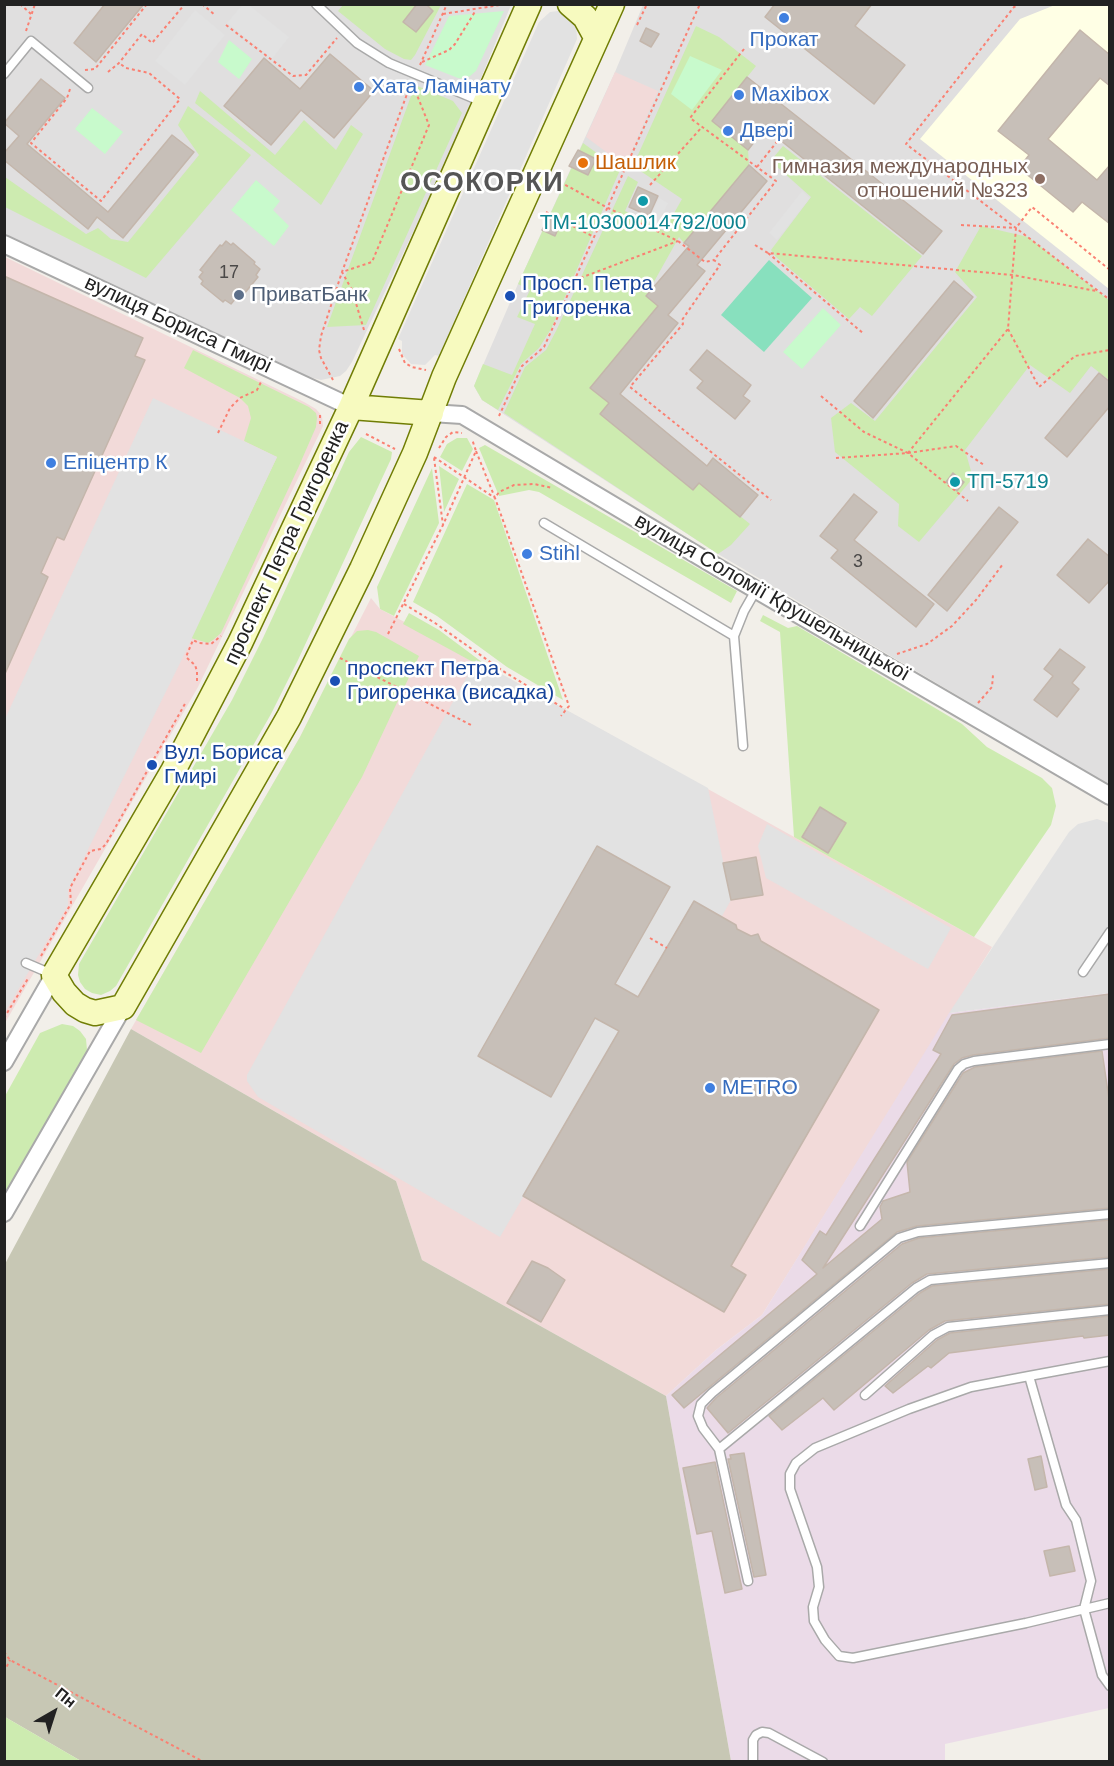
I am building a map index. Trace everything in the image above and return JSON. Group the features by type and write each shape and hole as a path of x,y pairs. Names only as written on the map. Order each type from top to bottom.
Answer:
{"street":[{"path":"570,4 585,17 596,37"},
{"path":"4,1213 289,717 415,453 448,367 612,4"},
{"name":"проспект Петра Григоренка","path":"4,1062 38,969 173,771 215,693 351,406 526,6"},
{"name":"вулиця Бориса Гмирі","path":"4,244 351,406"},
{"path":"351,406 431,413"},
{"name":"вулиця Соломії Крушельницької","path":"431,413 462,415 756,590 1110,796"},
{"path":"38,969 75,1004 85,1010 95,1013 123,1007"}],"lane":[{"path":"316,4 357,43 411,79 485,103"},
{"path":"4,74 31,41 88,88"},
{"path":"544,523 734,636"},
{"path":"743,746 734,636 756,590"},
{"path":"1083,972 1110,932"},
{"path":"860,1226 950,1078 964,1064 1110,1044"},
{"path":"748,1581 719,1449 703,1428 698,1416 701,1404 899,1238 918,1232 1110,1214"},
{"path":"719,1449 916,1288 930,1280 1110,1263"},
{"path":"865,1395 933,1335 948,1327 1110,1310"},
{"path":"1110,1360 971,1387 909,1409 815,1448 796,1463 790,1474 790,1489 817,1567 819,1587 813,1607 814,1621 825,1641 839,1656 853,1658 1026,1623 1110,1603"},
{"path":"1029,1376 1066,1505 1076,1520 1091,1581 1084,1609 1102,1675 1110,1686"},
{"path":"753,1761 753,1740 762,1732 769,1733 823,1761"}],"path":[{"path":"20,4 31,14"},
{"path":"31,41 25,33 35,4"},
{"path":"78,65 87,71 95,69 147,4"},
{"path":"108,72 119,63 142,34 152,44 185,4"},
{"path":"202,4 215,15"},
{"path":"333,380 321,358 321,336 411,79 421,63 447,4"},
{"path":"637,25 647,4"},
{"path":"499,416 522,366 544,347 700,4"},
{"path":"1021,4 1014,7 906,144 1110,300"},
{"path":"443,14 526,6"},
{"path":"421,63 449,50 476,10"},
{"path":"226,25 293,76 306,75 337,38 343,42"},
{"path":"560,182 678,241 705,262 714,260 776,181 690,118 744,49"},
{"path":"71,88 67,98 31,143 101,201 180,99 149,73 126,68 119,63"},
{"path":"342,272 372,262 429,125 411,79"},
{"path":"650,185 702,127"},
{"path":"757,167 779,140"},
{"path":"908,453 1008,329 1016,228 1032,207 1110,270"},
{"path":"546,212 595,237"},
{"path":"961,225 1016,228"},
{"path":"575,280 678,241"},
{"path":"755,245 768,253 864,334"},
{"path":"768,253 1013,275 1099,292"},
{"path":"714,260 720,264 682,320 683,324 630,387 771,500"},
{"path":"342,272 352,290 365,333"},
{"path":"1008,329 1040,387 1075,356 1110,350"},
{"path":"399,348 405,363 426,370"},
{"path":"218,433 230,408 240,398 257,390 261,382"},
{"path":"820,396 864,432 908,453 968,501"},
{"path":"320,416 320,427"},
{"path":"443,525 434,457 446,437 453,432 464,434"},
{"path":"366,434 395,449"},
{"path":"471,439 495,498 568,706 561,716"},
{"path":"836,458 908,453 956,446 984,465"},
{"path":"388,634 443,525 476,451"},
{"path":"434,457 495,498"},
{"path":"495,498 499,492 514,485 534,484 555,489"},
{"path":"895,655 927,644 952,626 976,600 1003,564"},
{"path":"404,604 503,671 566,709"},
{"path":"197,682 195,665 186,657 193,640 211,644 222,635"},
{"path":"323,649 471,725"},
{"path":"978,704 992,687 993,675"},
{"path":"4,1018 38,969 71,903 70,888 90,850 101,849 106,844 186,702"},
{"path":"650,938 667,948"},
{"path":"4,1652 10,1660 204,1761"},
{"path":"4,1672 10,1660"}],"shaded area":[{"path":"5,5 511,5 451,151 352,362 340,376 321,380 305,376 5,235"},
{"path":"242,5 249,5 289,37 272,59 227,23"},
{"path":"643,5 1109,5 1109,785 718,554 482,400 474,386"},
{"name":"Гимназия международных отношений №323","path":"1055,5 1109,5 1109,289 920,139 1020,19"},
{"path":"195,10 225,35 185,85 155,61"},
{"path":"550,12 565,13 576,24 577,39 439,356 435,355 425,365 411,364 402,354 402,341 398,339 539,22"},
{"path":"615,72 658,91 625,166 586,137"},
{"path":"802,191 810,198 777,240 769,233"},
{"path":"659,198 668,203 658,224 649,219"},
{"path":"5,257 304,402 316,409 322,416 323,426 198,687 5,1023"},
{"path":"153,398 277,457 183,657 68,890 68,905 5,1012 5,719"},
{"path":"371,598 380,609 992,947 762,1315 716,1350 666,1396 422,1260 396,1181 131,1029 300,737"},
{"path":"476,660 708,788 731,900 722,916 694,901 500,1237 258,1097 247,1081 247,1075"},
{"path":"1097,819 1109,823 1109,993 949,1013 1069,832 1078,824"},
{"path":"767,824 951,928 928,969 766,878 758,846"},
{"path":"1109,993 1109,1708 945,1744 945,1761 731,1761 666,1396 716,1350 762,1315 949,1013"},
{"path":"131,1029 396,1181 422,1260 666,1396 731,1761 81,1761 5,1717 5,1264"}],"green space":[{"path":"343,5 441,5 411,60 404,59 385,49 338,11"},
{"path":"504,11 476,71 470,76 465,79 458,78 425,65 449,16"},
{"path":"696,26 719,37 756,66 712,121 748,150 749,165 684,243 679,237 646,296 658,306 590,388 609,403 600,414 693,490 699,483 750,524 731,545 718,554 504,413 525,367 546,350 556,331 628,176 638,182 625,211 664,231 682,199 633,166"},
{"path":"229,40 252,59 239,79 218,62"},
{"path":"690,56 722,70 692,110 671,94"},
{"path":"415,85 453,101 462,113 366,325 327,327"},
{"path":"200,91 275,155 304,120 336,150 351,125 363,134 321,205 195,103"},
{"path":"188,106 251,155 146,278 5,207 5,177 86,234 98,228 111,239 128,242 199,155 178,125"},
{"path":"92,108 123,132 105,154 75,129"},
{"path":"583,143 620,170 551,329 539,348 521,364 498,410 482,400 474,386 483,364 512,375 535,324 517,317 530,290 518,284"},
{"path":"783,146 922,256 872,316 860,307 849,319 776,257 771,250 811,197 775,165 773,158"},
{"path":"256,180 280,201 273,210 289,226 274,246 231,210"},
{"path":"981,226 1028,237 1109,300 1109,380 1091,366 1070,393 1030,365 965,450 973,478 919,542 898,526 899,504 835,452 831,418 851,403 875,421 977,297 955,272"},
{"path":"769,260 812,298 764,352 721,315"},
{"path":"823,308 841,325 802,369 783,352"},
{"path":"193,350 309,407 316,413 317,418 316,427 299,466 221,633 208,643 191,638 277,457 244,441 251,418 248,406 240,398 184,368"},
{"path":"361,437 392,452 391,459 298,660 271,714 116,986 101,995 92,993 80,982 79,964 232,700 349,452"},
{"path":"457,438 467,438 473,449 462,471 440,457 447,444"},
{"path":"485,445 737,591 731,603 539,492 529,490 499,496 479,448"},
{"path":"439,466 459,479 444,512"},
{"path":"432,468 439,523 394,616 380,609 377,587"},
{"path":"467,484 494,500 563,700 507,667 437,616 413,602"},
{"path":"409,613 439,630 506,680 403,624"},
{"path":"763,615 788,628 797,626 962,724 987,747 1042,778 1052,788 1056,806 1051,825 974,937 794,837 780,632 760,621"},
{"path":"357,631 376,632 419,656 362,777 201,1053 136,1020 300,737 349,639"},
{"path":"62,1024 73,1026 80,1031 86,1039 87,1050 5,1194 5,1096 40,1033"},
{"path":"5,1717 81,1761 5,1761"}],"building":[{"path":"105,4 144,4 96,62 74,43"},
{"path":"417,4 426,4 433,11 416,32 403,22"},
{"path":"775,4 872,4 855,26 905,65 874,104 765,17"},
{"path":"646,28 659,34 651,47 640,41"},
{"path":"1080,30 1110,55 1110,86 1100,78 1048,139 1097,180 1110,165 1110,224 1082,202 1073,212 1019,168 1029,155 998,131"},
{"path":"330,54 374,91 334,138 301,110 271,145 224,106 264,58 300,89"},
{"path":"747,77 942,231 923,254 765,128 748,150 712,121"},
{"path":"41,79 65,98 27,144 108,212 172,135 194,152 123,238 97,217 88,229 4,160 4,153 19,136 4,123"},
{"name":"Шашлик","path":"578,150 596,159 588,175 569,166"},
{"path":"749,165 767,181 697,265 705,271 668,315 678,323 620,394 707,466 713,458 758,495 740,517 699,483 693,490 600,414 609,403 590,388 658,306 646,296 689,246 684,243"},
{"name":"ТМ-10300014792/000","path":"638,187 658,196 649,216 629,207"},
{"path":"549,216 561,222 555,236 542,230"},
{"path":"226,241 231,245 233,243 260,269 256,275 258,277 239,300 236,298 231,304 225,300 223,302 201,284 203,281 199,277 203,272 200,270"},
{"name":"Епіцентр К","path":"4,276 143,338 135,356 145,360 64,540 57,537 41,573 48,577 4,676"},
{"path":"954,281 973,297 873,418 854,401"},
{"path":"707,350 751,385 743,396 750,401 735,419 697,388 703,381 690,370"},
{"path":"1099,373 1110,382 1110,406 1067,457 1045,438"},
{"name":"ТП-5719","path":"953,473 964,482 957,491 946,482"},
{"path":"854,494 877,512 854,540 934,604 916,627 831,558 838,550 820,536"},
{"path":"999,507 1018,522 947,611 928,595"},
{"path":"1088,539 1110,557 1110,580 1089,603 1057,575"},
{"path":"1060,649 1085,667 1072,683 1079,689 1057,717 1034,700 1053,676 1044,669"},
{"path":"820,807 846,823 828,853 802,837"},
{"name":"METRO","path":"597,846 670,887 615,984 638,997 694,901 736,925 737,929 751,936 758,934 761,941 879,1010 731,1266 746,1275 724,1312 523,1196 619,1031 595,1018 551,1097 478,1056"},
{"path":"756,857 763,895 731,900 723,863"},
{"path":"1110,994 1110,1038 973,1055 962,1058 954,1064 823,1268 882,1219 880,1207 883,1201 910,1192 907,1162 963,1073 975,1067 1102,1051 1110,1106 1110,1208 917,1226 897,1232 684,1408 672,1395 817,1274 802,1260 820,1231 826,1235 941,1054 933,1050 952,1015"},
{"path":"1110,1220 1110,1257 927,1274 912,1283 728,1433 707,1408 716,1398 902,1244 919,1238"},
{"path":"532,1261 548,1268 565,1280 541,1322 507,1303"},
{"path":"1110,1269 1110,1304 945,1321 929,1330 834,1410 823,1398 782,1430 769,1416 920,1293 932,1286"},
{"path":"1110,1316 1110,1335 1084,1338 1083,1336 949,1353 893,1393 885,1386 937,1340 950,1333"},
{"path":"744,1453 766,1575 754,1577 728,1459 731,1459 730,1455"},
{"path":"1041,1456 1047,1487 1035,1490 1028,1459"},
{"path":"715,1462 742,1589 725,1593 712,1531 697,1534 683,1468"},
{"path":"1069,1546 1075,1571 1050,1576 1044,1551"}],"place":[{"name":"Прокат","path":"784,18"},
{"name":"Хата Ламінату","path":"359,87"},
{"name":"Maxibox","path":"739,95"},
{"name":"Двері","path":"728,131"},
{"name":"Шашлик","path":"583,163"},
{"name":"Гимназия международных отношений №323","path":"1040,179"},
{"name":"ТМ-10300014792/000","path":"643,201"},
{"name":"ПриватБанк","path":"239,295"},
{"name":"Просп. Петра Григоренка","path":"510,296"},
{"name":"Епіцентр К","path":"51,463"},
{"name":"ТП-5719","path":"955,482"},
{"name":"Stihl","path":"527,554"},
{"name":"проспект Петра Григоренка (висадка)","path":"335,681"},
{"name":"Вул. Бориса Гмирі","path":"152,765"},
{"name":"METRO","path":"710,1088"}],"district":[{"name":"ОСОКОРКИ","path":"482,184"}]}
